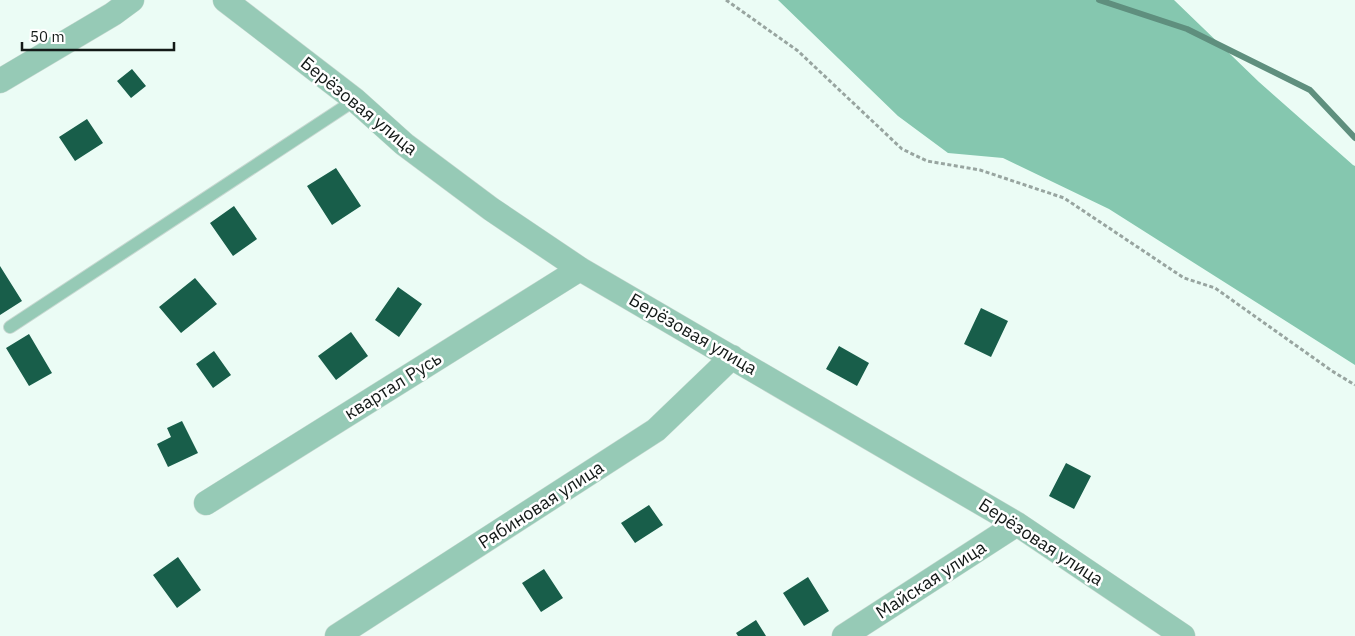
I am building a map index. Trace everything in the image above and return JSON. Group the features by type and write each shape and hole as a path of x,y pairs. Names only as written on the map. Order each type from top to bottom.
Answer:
{"street":[{"path":"0,81 110,7 132,0"},
{"name":"Берёзовая улица","path":"225,0 355,100 404,144 491,210 580,269 1017,524 1183,636"},
{"name":"квартал Русь","path":"206,503 580,269"},
{"name":"Рябиновая улица","path":"337,636 656,430 732,357"},
{"name":"Майская улица","path":"844,636 1017,524"}],"lane":[{"path":"10,327 355,100"}],"path":[{"path":"726,0 798,52 902,149 927,162 980,170 1064,198 1184,278 1215,288 1332,371 1355,385"}],"green space":[{"path":"778,0 1174,0 1259,82 1355,166 1355,365 1109,209 1003,158 948,153 898,116"}],"building":[{"path":"132,69 146,86 131,98 117,81"},
{"path":"87,119 103,143 75,161 59,137"},
{"path":"336,168 361,206 332,225 307,186"},
{"path":"234,206 257,239 233,256 210,223"},
{"path":"0,266 22,301 0,315"},
{"path":"195,278 217,304 181,333 159,307"},
{"path":"398,287 422,304 399,337 375,320"},
{"path":"981,308 1008,321 991,357 964,344"},
{"path":"351,332 368,356 336,380 318,356"},
{"path":"29,334 52,373 29,386 6,348"},
{"path":"839,346 869,363 857,386 826,369"},
{"path":"214,351 231,375 213,388 196,364"},
{"path":"182,421 198,453 168,467 157,444 171,437 167,428"},
{"path":"1066,463 1091,476 1074,509 1049,496"},
{"path":"649,505 663,525 635,543 621,523"},
{"path":"178,557 201,590 177,608 153,575"},
{"path":"544,569 563,598 541,612 522,583"},
{"path":"808,577 829,611 804,626 783,593"},
{"path":"756,620 766,636 738,636 736,633"}],"waterway":[{"path":"1099,0 1187,29 1310,90 1355,138"}]}
